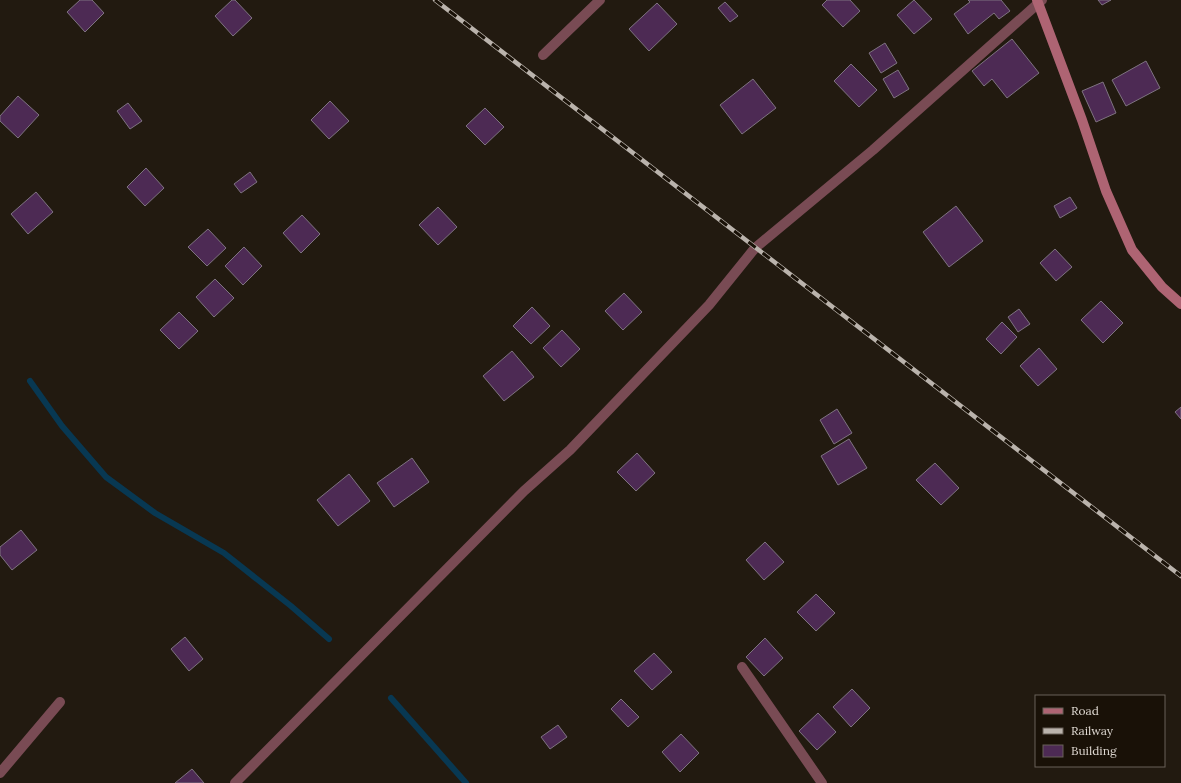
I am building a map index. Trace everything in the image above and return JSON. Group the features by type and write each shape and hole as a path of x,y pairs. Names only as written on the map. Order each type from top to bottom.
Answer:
{"main road":[{"path":"1039,1 1106,191 1132,250 1162,286 1181,304"}],"street":[{"path":"544,55 600,0"},
{"path":"235,783 524,491 570,450 709,305 755,248 873,150 1039,1"},
{"path":"742,668 822,783"},
{"path":"0,773 60,702"}],"building":[{"path":"80,0 92,0 104,13 85,32 67,12"},
{"path":"232,0 235,0 252,18 233,36 215,16"},
{"path":"827,0 850,0 860,11 843,27 822,5"},
{"path":"914,0 932,19 914,34 897,15"},
{"path":"968,0 1001,0 1010,11 999,19 994,13 968,34 954,14 970,2"},
{"path":"1098,0 1111,0 1102,5"},
{"path":"725,2 738,16 730,22 718,8"},
{"path":"657,3 677,24 649,51 629,29"},
{"path":"1012,39 1039,73 1007,98 992,79 984,86 972,71"},
{"path":"885,43 897,63 881,73 869,53"},
{"path":"1146,61 1160,88 1126,106 1112,80"},
{"path":"851,64 877,90 859,107 834,81"},
{"path":"898,70 909,89 894,98 883,79"},
{"path":"753,79 776,108 742,134 720,105"},
{"path":"1103,82 1116,113 1096,122 1082,91"},
{"path":"18,96 39,115 18,138 0,121 0,116"},
{"path":"330,101 349,121 329,139 311,120"},
{"path":"128,103 142,121 130,129 117,111"},
{"path":"485,108 504,127 485,145 466,126"},
{"path":"146,168 164,188 145,206 127,187"},
{"path":"250,172 257,182 241,193 234,184"},
{"path":"36,192 53,212 28,234 11,214"},
{"path":"1070,197 1077,208 1060,218 1054,206"},
{"path":"956,206 983,241 949,267 923,232"},
{"path":"438,207 457,227 438,245 419,225"},
{"path":"302,215 320,234 301,253 283,233"},
{"path":"208,229 226,248 207,266 188,247"},
{"path":"244,247 262,266 243,285 225,266"},
{"path":"1055,249 1072,267 1056,281 1040,263"},
{"path":"215,279 234,298 214,317 196,297"},
{"path":"624,293 642,312 623,330 605,311"},
{"path":"1101,301 1123,323 1103,343 1081,320"},
{"path":"532,307 550,326 531,344 513,326"},
{"path":"1019,309 1030,324 1018,332 1008,317"},
{"path":"179,312 198,331 179,349 160,330"},
{"path":"1002,322 1017,337 1001,354 986,339"},
{"path":"562,330 580,349 561,367 543,348"},
{"path":"1039,348 1057,369 1038,386 1020,366"},
{"path":"512,351 534,377 504,401 483,376"},
{"path":"1181,407 1181,419 1175,412"},
{"path":"837,409 852,433 834,444 820,420"},
{"path":"849,439 867,468 838,485 821,456"},
{"path":"637,453 655,473 636,491 617,472"},
{"path":"412,458 429,482 394,507 377,483"},
{"path":"935,463 959,488 941,505 916,480"},
{"path":"349,474 370,501 338,526 317,500"},
{"path":"21,530 37,550 12,570 0,555 0,547"},
{"path":"765,542 784,562 764,580 746,560"},
{"path":"816,594 835,613 816,631 797,612"},
{"path":"185,637 203,659 189,671 171,649"},
{"path":"765,638 783,658 764,676 746,657"},
{"path":"654,653 672,672 652,690 634,671"},
{"path":"852,689 870,708 851,727 833,707"},
{"path":"621,699 639,717 628,727 611,709"},
{"path":"818,713 836,732 817,750 799,731"},
{"path":"558,725 567,737 550,749 541,737"},
{"path":"681,734 699,753 680,772 662,752"},
{"path":"192,769 204,783 175,783"}],"waterway":[{"path":"30,381 62,426 106,477 155,513 224,553 291,606 329,639"},
{"path":"391,698 466,783"}],"railway":[{"path":"435,0 1181,576"}]}
